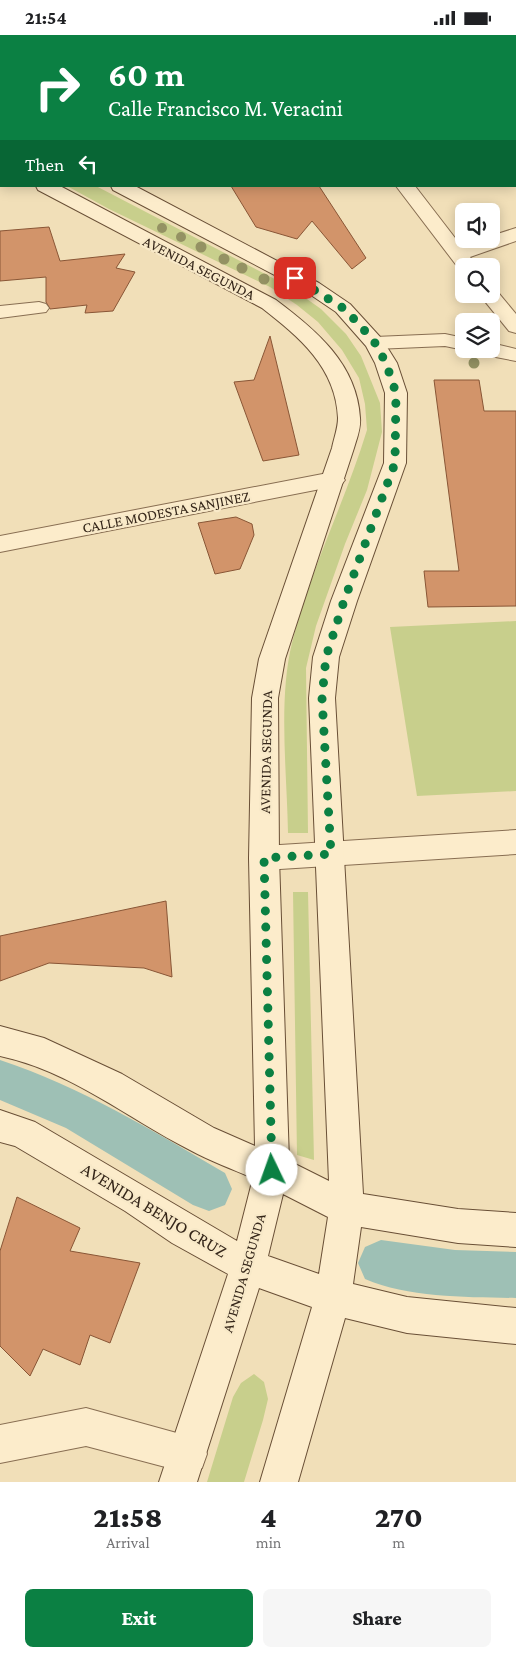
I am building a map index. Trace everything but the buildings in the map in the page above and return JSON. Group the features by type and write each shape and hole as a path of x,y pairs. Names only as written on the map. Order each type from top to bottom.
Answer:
{"main road":[{"name":"AVENIDA SEGUNDA","path":"47,187 269,304 300,327 325,353 343,382 349,420 343,449 272,659 265,698 264,858 272,1170 248,1266 183,1468"},
{"path":"122,187 312,287 343,308 375,343 386,363 396,393 395,463 344,601 326,657 322,698 347,1208 333,1297 279,1482"},
{"path":"406,187 461,258"},
{"path":"469,258 516,234"},
{"path":"496,303 516,327"},
{"path":"0,312 40,309"},
{"path":"375,343 445,340 455,342"},
{"path":"500,352 516,355"},
{"name":"CALLE MODESTA SANJINEZ","path":"0,544 333,480"},
{"path":"264,858 516,842"},
{"path":"0,1041 33,1048 110,1085 202,1139 272,1170 347,1208 458,1226 516,1230"},
{"name":"AVENIDA BENJO CRUZ","path":"0,1127 23,1133 137,1199 184,1231 248,1266 333,1297 407,1315 516,1326"},
{"path":"0,1444 86,1427 183,1468"}],"green space":[{"path":"69,187 98,187 290,287 321,309 346,334 361,356 380,403 382,432 367,490 345,544 316,626 306,668 308,833 288,833 284,737 285,688 292,643 299,616 367,430 365,404 359,378 342,350 318,322 297,305 270,287 109,209"},
{"path":"516,621 516,791 417,796 390,627"},
{"path":"293,892 308,892 314,1160 297,1155"},
{"path":"254,1374 264,1382 268,1399 244,1482 207,1482 233,1397 241,1383"}],"waterway":[{"path":"0,1080 28,1089 82,1114 209,1189"},
{"path":"381,1263 455,1273 516,1275"}],"route":[{"path":"272,1170 269,1129 264,858 331,854 322,698 326,657 344,601 395,463 397,430 396,393 386,363 375,343 343,308 295,278"}]}
